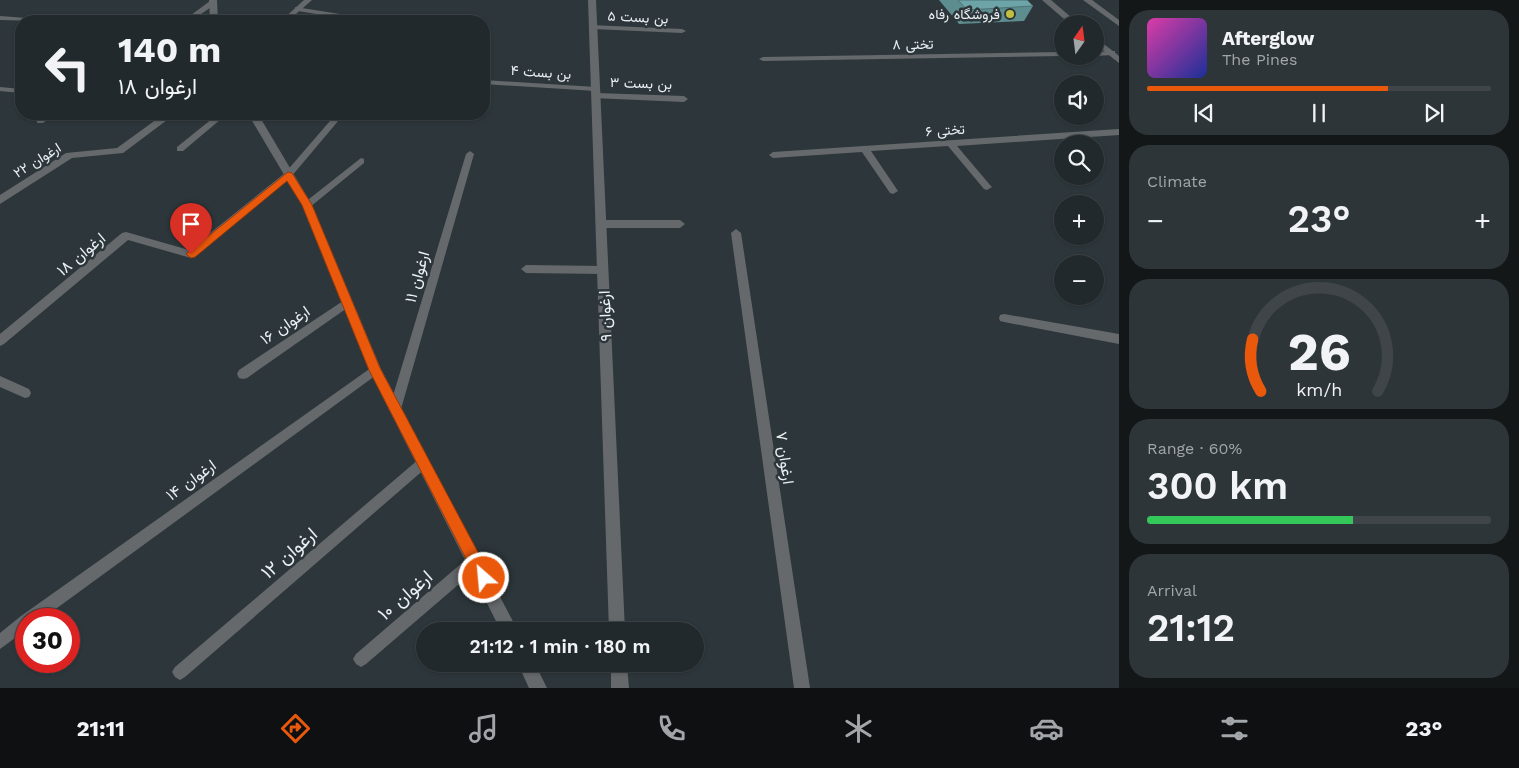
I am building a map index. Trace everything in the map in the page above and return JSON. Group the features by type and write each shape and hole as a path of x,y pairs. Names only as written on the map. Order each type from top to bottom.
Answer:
{"street":[{"name":"ارغوان ۹","path":"592,0 617,622"},
{"path":"1046,0 1064,15"},
{"path":"1087,0 1119,24"},
{"path":"213,2 214,15"},
{"path":"298,9 335,15"},
{"path":"1104,47 1119,60"},
{"name":"ارغوان ۲۲","path":"0,200 70,155 119,152 162,120"},
{"path":"256,120 307,205 375,370 506,622"},
{"path":"530,672 538,688"},
{"path":"619,672 620,688"}],"lane":[{"path":"291,15 308,0"},
{"path":"195,15 213,2"},
{"path":"0,18 15,19"},
{"name":"بن بست ۵","path":"593,27 682,31"},
{"path":"1104,53 1112,53"},
{"name":"تختی ۸","path":"763,59 1054,54"},
{"name":"بن بست ۴","path":"490,83 596,92"},
{"path":"0,89 15,90"},
{"name":"بن بست ۳","path":"596,92 684,99"},
{"path":"180,149 216,120"},
{"path":"288,175 335,120"},
{"name":"تختی ۶","path":"773,155 1119,132"},
{"path":"950,143 987,187"},
{"path":"864,149 893,191"},
{"name":"ارغوان ۱۱","path":"395,409 470,154"},
{"path":"307,205 361,160"},
{"name":"ارغوان ۱۸","path":"0,341 126,236 191,254 288,175"},
{"path":"601,224 680,224"},
{"name":"ارغوان ۷","path":"736,233 802,688"},
{"path":"526,269 603,270"},
{"name":"ارغوان ۱۶","path":"243,374 346,303"},
{"path":"1004,318 1119,339"},
{"name":"ارغوان ۱۴","path":"44,608 375,370"},
{"path":"0,380 25,394"},
{"name":"ارغوان ۱۲","path":"180,672 423,463"},
{"name":"ارغوان ۱۰","path":"362,659 475,561"},
{"name":"ارغوان ۱۴","path":"0,642 15,630"}],"building":[{"path":"958,0 1027,0 1033,6 967,10"}],"place":[{"name":"فروشگاه رفاه","path":"1010,14"}],"route":[{"path":"191,254 288,175 307,205 375,370 484,578"}]}
